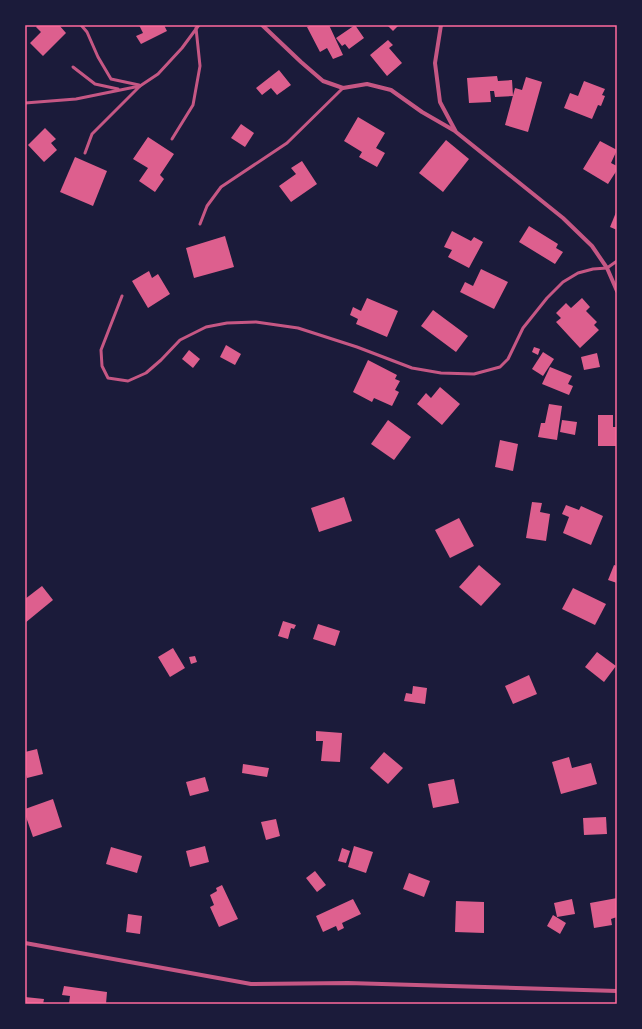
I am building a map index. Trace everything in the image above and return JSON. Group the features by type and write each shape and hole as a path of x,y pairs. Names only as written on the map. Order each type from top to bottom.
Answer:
{"street":[{"path":"262,25 323,81 343,88 367,84 391,90 422,112 456,132 563,218 592,246 607,268 617,290"},
{"path":"441,25 435,63 440,102 456,132"},
{"path":"25,943 251,984 348,983 617,991"}],"lane":[{"path":"81,25 87,32 98,57 111,79 140,86"},
{"path":"85,153 92,134 140,86 158,74 182,48 198,26"},
{"path":"172,139 193,105 200,66 198,26"},
{"path":"73,67 95,84 119,90 140,86"},
{"path":"25,103 76,99 140,86"},
{"path":"200,224 207,206 221,187 286,143 343,88"},
{"path":"122,296 101,350 102,366 108,378 128,381 146,373 180,340 206,327 256,322 298,328 357,347 412,368 441,373 474,374 500,367 508,359 523,328 547,298 563,282 578,273 593,269 607,268 617,261"}],"building":[{"path":"38,25 59,25 66,33 43,56 30,43 41,32 36,27"},
{"path":"139,25 164,25 167,31 141,44 136,36 143,33"},
{"path":"312,25 329,25 343,55 333,59 327,48 320,52 307,27"},
{"path":"355,25 364,38 349,49 345,44 342,46 336,38"},
{"path":"388,26 398,26 393,31"},
{"path":"388,40 393,45 389,48 402,63 387,76 370,55"},
{"path":"279,70 291,85 277,95 271,88 262,95 256,88"},
{"path":"497,76 498,81 512,80 513,96 495,97 494,91 490,91 491,102 469,103 467,78"},
{"path":"526,77 542,82 528,132 505,125 515,88 522,90"},
{"path":"584,81 605,89 602,95 605,96 601,106 598,105 592,119 564,108 570,93 578,96"},
{"path":"358,117 385,133 376,148 385,153 377,167 359,157 362,152 344,141"},
{"path":"241,124 254,133 245,147 231,138"},
{"path":"45,128 56,139 51,143 57,150 44,162 28,145"},
{"path":"148,137 174,154 160,175 164,179 155,192 139,181 148,168 133,159"},
{"path":"446,140 469,159 443,192 419,173"},
{"path":"600,141 617,150 611,163 617,166 617,170 608,184 583,169"},
{"path":"75,157 107,171 93,206 60,192"},
{"path":"302,161 317,184 291,202 279,186 296,174 291,168"},
{"path":"617,210 617,230 610,227"},
{"path":"529,226 558,244 556,248 563,252 555,264 519,242"},
{"path":"452,231 471,241 474,237 483,242 469,268 448,257 452,250 444,247"},
{"path":"225,236 234,267 194,278 186,248"},
{"path":"481,269 508,282 494,309 460,292 465,282 473,286"},
{"path":"149,271 152,278 158,274 170,294 148,308 132,281"},
{"path":"367,298 398,311 387,337 356,324 358,319 350,315 353,307 361,311"},
{"path":"582,298 590,307 586,311 597,322 594,325 599,330 580,348 556,322 561,318 556,313 566,303 571,308"},
{"path":"433,310 468,336 456,352 421,326"},
{"path":"226,345 241,354 235,365 220,357"},
{"path":"534,347 540,349 538,355 532,352"},
{"path":"189,350 200,359 193,368 182,359"},
{"path":"543,352 554,359 543,376 532,369"},
{"path":"597,353 600,367 584,370 581,357"},
{"path":"368,360 397,375 395,379 400,381 395,390 399,392 392,406 374,398 372,402 353,392"},
{"path":"550,367 572,376 568,384 573,386 569,395 542,384"},
{"path":"440,387 460,404 442,425 417,404 426,393 431,398"},
{"path":"549,404 562,406 557,440 538,437 541,423 545,423"},
{"path":"598,415 613,415 613,427 617,427 617,446 598,446"},
{"path":"388,420 411,437 394,460 371,444"},
{"path":"562,420 577,422 575,435 560,432"},
{"path":"500,440 518,444 513,471 495,467"},
{"path":"344,497 352,521 319,532 311,508"},
{"path":"532,502 542,503 540,512 550,514 546,541 526,538"},
{"path":"566,505 579,510 581,506 603,516 591,545 563,533 569,517 562,514"},
{"path":"459,518 474,546 450,558 435,530"},
{"path":"479,565 501,584 481,606 459,587"},
{"path":"614,565 617,566 617,583 608,580"},
{"path":"42,586 53,600 25,623 25,599"},
{"path":"573,588 606,604 595,625 562,609"},
{"path":"283,621 296,625 294,629 291,628 288,639 278,636"},
{"path":"318,624 340,631 335,646 313,639"},
{"path":"173,648 185,668 170,677 158,657"},
{"path":"597,652 616,666 604,682 585,667"},
{"path":"195,656 197,662 191,664 189,657"},
{"path":"529,675 537,694 513,704 505,686"},
{"path":"413,686 427,688 425,704 404,701 406,693 412,694"},
{"path":"316,731 342,733 340,762 321,761 323,741 316,741"},
{"path":"37,749 43,774 27,778 25,771 25,752"},
{"path":"384,752 403,768 388,784 370,768"},
{"path":"569,757 572,768 591,763 597,784 561,794 552,762"},
{"path":"243,764 269,768 267,777 242,773"},
{"path":"205,777 209,791 190,796 186,782"},
{"path":"454,779 459,803 433,808 428,784"},
{"path":"53,799 62,827 33,837 25,814 25,809"},
{"path":"606,817 607,834 584,835 583,818"},
{"path":"276,819 280,836 266,840 261,822"},
{"path":"205,846 209,862 190,867 186,851"},
{"path":"354,846 373,852 366,873 348,867"},
{"path":"111,847 142,856 137,873 106,864"},
{"path":"342,848 350,851 346,863 338,861"},
{"path":"315,871 326,885 317,892 306,878"},
{"path":"409,873 430,881 424,897 403,889"},
{"path":"222,885 238,919 219,927 210,907 214,905 210,895 217,891 216,888"},
{"path":"617,898 617,917 611,919 612,925 594,928 590,903"},
{"path":"353,899 361,914 342,923 344,928 338,931 336,926 323,932 316,916"},
{"path":"572,899 575,914 557,917 554,903"},
{"path":"456,901 484,902 484,933 455,932"},
{"path":"128,914 142,916 140,934 126,932"},
{"path":"553,915 566,923 560,934 547,926"},
{"path":"64,986 107,992 106,1004 69,1004 70,996 62,995"},
{"path":"25,997 44,999 43,1004 25,1004"}]}
